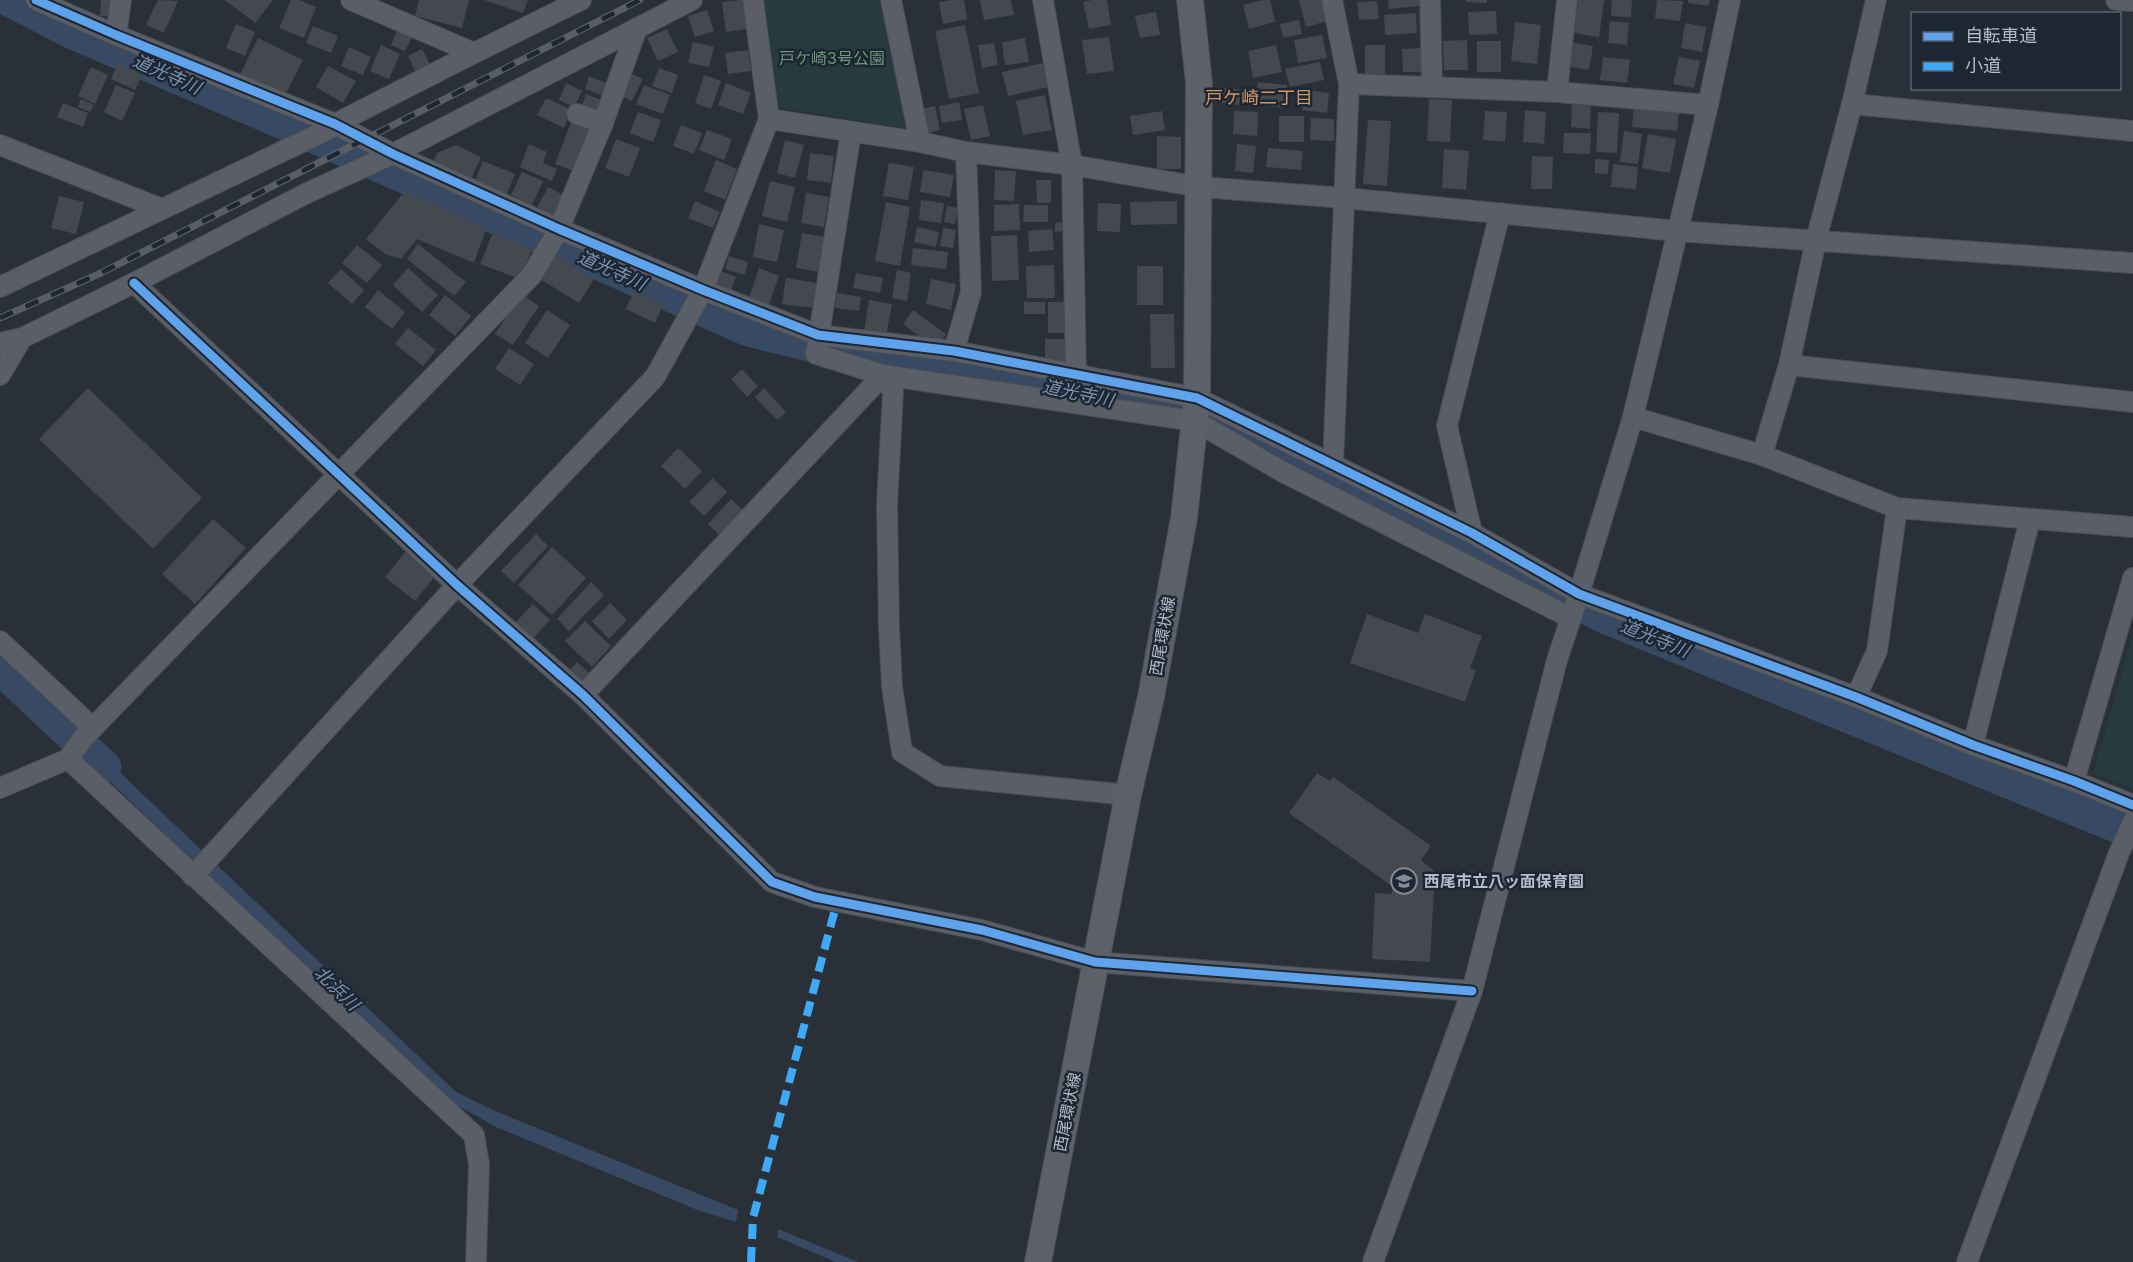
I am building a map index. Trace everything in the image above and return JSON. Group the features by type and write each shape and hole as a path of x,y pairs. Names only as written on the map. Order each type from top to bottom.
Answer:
{"main road":[{"name":"西尾環状線","path":"1038,1262 1128,795 1151,697 1184,518 1196,409 1200,187 1199,83 1190,0"}],"street":[{"path":"36,0 332,126 558,230 818,342 883,375 1196,409 1283,472 1571,618"},
{"path":"116,35 121,0"},
{"path":"351,0 474,54"},
{"path":"0,287 332,126 581,0"},
{"path":"0,343 22,338 134,283 307,193 392,154 692,0"},
{"path":"201,867 457,585 655,377 702,291 769,119 753,0"},
{"path":"891,0 920,142"},
{"path":"1043,0 1072,165 1076,374"},
{"path":"1332,0 1348,84 1334,464"},
{"path":"1430,0 1432,86"},
{"path":"1557,92 1567,0"},
{"path":"1373,1262 1472,991 1557,660 1633,417 1708,105 1730,0"},
{"path":"1762,456 1789,365 1816,240 1852,104 1875,0"},
{"path":"2116,0 2133,2"},
{"path":"0,788 80,743 532,275 558,230 603,123 637,28"},
{"path":"1348,84 1557,92 1708,105"},
{"path":"1852,104 2133,131"},
{"path":"577,114 603,123"},
{"path":"769,119 920,142 966,152 1072,165 1200,187 1345,198 1677,231 2133,262"},
{"path":"818,342 851,132"},
{"path":"0,146 162,209"},
{"path":"954,351 971,292 966,152"},
{"path":"1472,533 1447,426 1500,213"},
{"path":"134,283 457,585 583,695 772,882 815,897 982,930 1095,962 1472,991"},
{"path":"0,375 22,338"},
{"path":"818,342 954,351 1076,374 1196,409 1334,464 1472,533 1579,594 1856,697 1972,745 2133,805"},
{"path":"1789,365 2133,402"},
{"path":"583,695 883,375"},
{"path":"883,375 893,392 887,505 889,616 892,687 902,752 940,776 1128,795"},
{"path":"1633,417 1762,456 1897,508 2133,527"},
{"path":"1856,697 1878,651 1897,508"},
{"path":"1972,745 2030,519"},
{"path":"2073,781 2133,578"},
{"path":"0,641 80,743 201,867 474,1135 479,1164 476,1262"},
{"path":"1967,1262 2119,853 2133,822"}],"green space":[{"name":"戸ケ崎3号公園","path":"763,0 881,0 906,129 778,107"},
{"path":"2133,634 2133,789 2093,773"}],"water":[{"path":"0,657 71,726 63,733 0,675"},
{"name":"北浜川","path":"93,747 456,1092 495,1111 738,1210 736,1222 700,1211 496,1127 444,1098 84,757"},
{"path":"778,1229 858,1262 836,1262 777,1237"}],"building":[{"path":"101,0 111,0 111,16 100,16"},
{"path":"158,0 178,1 164,33 146,25"},
{"path":"225,0 273,0 255,23"},
{"path":"291,0 299,0 316,7 304,38 279,28"},
{"path":"419,0 469,0 462,28 415,16"},
{"path":"484,0 528,0 523,13"},
{"path":"742,0 746,29 726,32 722,2"},
{"path":"964,0 967,19 943,24 939,2"},
{"path":"980,0 1011,0 1014,15 984,20"},
{"path":"1107,0 1111,25 1089,29 1083,2"},
{"path":"1270,0 1275,22 1249,29 1243,5"},
{"path":"1299,0 1322,0 1327,21 1306,27"},
{"path":"1388,0 1419,0 1420,6 1389,9"},
{"path":"1466,0 1487,0 1487,3 1466,2"},
{"path":"1578,0 1604,0 1599,37 1574,33"},
{"path":"1612,0 1632,0 1631,17 1611,16"},
{"path":"1657,0 1683,1 1680,21 1655,18"},
{"path":"1688,0 1710,0 1709,6 1688,3"},
{"path":"1377,1 1379,19 1359,20 1357,2"},
{"path":"707,10 714,31 695,37 688,16"},
{"path":"1496,11 1497,34 1469,35 1468,12"},
{"path":"1156,12 1160,35 1140,38 1135,16"},
{"path":"1416,13 1417,33 1385,35 1384,15"},
{"path":"1299,20 1302,34 1283,38 1280,24"},
{"path":"1610,21 1629,23 1627,45 1608,43"},
{"path":"1515,22 1541,25 1537,64 1511,61"},
{"path":"1685,23 1706,27 1702,52 1681,48"},
{"path":"236,24 255,32 245,56 226,48"},
{"path":"965,25 979,93 949,99 935,31"},
{"path":"313,26 338,36 331,53 306,43"},
{"path":"667,29 678,52 658,61 647,38"},
{"path":"397,30 412,37 405,51 391,45"},
{"path":"1322,35 1327,58 1298,63 1294,40"},
{"path":"1109,37 1114,71 1087,74 1082,40"},
{"path":"258,38 303,60 283,99 239,77"},
{"path":"1025,38 1029,62 1005,65 1002,42"},
{"path":"1467,40 1468,70 1444,70 1443,41"},
{"path":"1477,41 1501,41 1501,72 1477,72"},
{"path":"693,42 714,47 709,67 688,63"},
{"path":"1570,42 1593,46 1589,70 1566,66"},
{"path":"994,43 998,65 982,68 978,45"},
{"path":"381,45 400,54 389,79 370,71"},
{"path":"1276,45 1282,72 1253,78 1248,51"},
{"path":"1365,45 1385,45 1385,75 1365,74"},
{"path":"349,47 371,57 363,75 341,66"},
{"path":"1422,48 1422,72 1403,72 1402,49"},
{"path":"422,49 431,66 416,73 408,56"},
{"path":"748,50 751,71 728,74 725,53"},
{"path":"1603,57 1630,60 1627,83 1600,80"},
{"path":"1679,57 1700,61 1694,88 1673,84"},
{"path":"1320,62 1324,80 1290,87 1285,69"},
{"path":"118,63 142,75 135,90 111,79"},
{"path":"1043,63 1048,87 1008,96 1002,72"},
{"path":"328,66 356,81 343,103 316,87"},
{"path":"91,67 108,75 95,104 78,96"},
{"path":"659,68 678,75 672,93 652,86"},
{"path":"627,72 643,79 632,101 617,94"},
{"path":"704,75 721,81 711,109 695,103"},
{"path":"589,76 611,85 607,97 585,89"},
{"path":"1258,82 1287,85 1284,108 1255,105"},
{"path":"566,83 582,91 574,107 559,100"},
{"path":"726,83 751,93 743,114 718,105"},
{"path":"116,85 135,93 122,121 104,112"},
{"path":"644,85 670,95 663,114 636,104"},
{"path":"1216,87 1241,90 1239,105 1214,102"},
{"path":"1305,90 1329,93 1327,113 1302,110"},
{"path":"586,94 604,101 599,114 581,107"},
{"path":"1045,95 1052,130 1023,135 1016,101"},
{"path":"546,98 572,110 564,128 537,115"},
{"path":"81,99 94,105 90,112 78,107"},
{"path":"1429,99 1452,100 1450,142 1427,141"},
{"path":"959,102 962,120 942,123 939,106"},
{"path":"1572,102 1591,103 1590,129 1571,127"},
{"path":"63,103 88,113 83,127 57,117"},
{"path":"983,105 990,136 971,140 964,109"},
{"path":"935,106 940,130 927,133 922,109"},
{"path":"1634,107 1679,111 1677,131 1632,127"},
{"path":"1525,110 1546,112 1544,144 1523,142"},
{"path":"1162,111 1165,130 1133,135 1130,116"},
{"path":"1234,111 1258,112 1257,136 1233,134"},
{"path":"1485,111 1507,112 1505,142 1483,140"},
{"path":"638,112 661,120 653,142 630,133"},
{"path":"1598,112 1619,113 1617,153 1596,152"},
{"path":"1279,116 1304,116 1304,142 1279,142"},
{"path":"1311,118 1334,119 1334,141 1310,140"},
{"path":"572,120 593,128 577,172 555,164"},
{"path":"1368,120 1391,121 1387,186 1363,184"},
{"path":"681,125 702,133 694,154 673,146"},
{"path":"707,130 732,139 724,160 699,150"},
{"path":"1624,131 1642,134 1638,164 1620,162"},
{"path":"1564,133 1591,133 1590,154 1563,153"},
{"path":"1648,134 1676,139 1670,173 1642,168"},
{"path":"1157,136 1181,137 1181,169 1157,169"},
{"path":"616,139 640,148 629,177 605,168"},
{"path":"785,140 804,145 795,178 777,173"},
{"path":"529,144 547,152 543,163 557,169 552,181 520,167"},
{"path":"1237,144 1256,146 1253,173 1235,171"},
{"path":"456,145 481,157 469,184 431,167 437,153"},
{"path":"1268,148 1303,151 1301,170 1266,167"},
{"path":"1444,149 1469,151 1466,190 1442,188"},
{"path":"810,153 834,156 831,183 807,180"},
{"path":"1532,156 1553,157 1552,189 1531,189"},
{"path":"1595,159 1609,160 1608,174 1595,173"},
{"path":"716,160 737,169 725,200 704,191"},
{"path":"483,161 515,174 505,198 473,185"},
{"path":"889,163 914,167 908,200 883,196"},
{"path":"1613,164 1638,167 1636,189 1611,187"},
{"path":"923,170 954,175 950,197 920,192"},
{"path":"995,170 1016,171 1014,201 994,200"},
{"path":"522,172 543,181 532,205 511,195"},
{"path":"1036,180 1051,180 1051,203 1037,203"},
{"path":"770,181 795,187 787,222 762,216"},
{"path":"548,187 569,198 559,219 537,208"},
{"path":"405,191 486,229 474,263 417,239 401,259 385,254 366,239"},
{"path":"806,193 829,197 824,227 801,223"},
{"path":"59,196 84,202 76,234 51,228"},
{"path":"921,200 944,203 941,223 919,220"},
{"path":"695,201 720,212 713,228 688,218"},
{"path":"1177,201 1177,224 1131,225 1130,202"},
{"path":"886,202 910,207 900,266 875,261"},
{"path":"1098,203 1121,204 1120,232 1097,231"},
{"path":"1019,204 1020,230 994,231 994,205"},
{"path":"1024,205 1048,205 1048,222 1023,222"},
{"path":"947,206 958,208 955,224 944,222"},
{"path":"1065,222 1066,231 1055,232 1055,223"},
{"path":"759,224 784,230 777,262 753,257"},
{"path":"917,227 939,232 936,247 914,242"},
{"path":"943,228 956,230 953,248 940,246"},
{"path":"1052,229 1054,250 1029,252 1028,231"},
{"path":"493,233 532,249 520,279 480,264"},
{"path":"802,233 825,237 819,272 796,268"},
{"path":"1017,235 1019,280 992,281 991,236"},
{"path":"418,244 466,282 454,296 407,259"},
{"path":"357,245 382,265 367,283 342,263"},
{"path":"913,248 948,252 946,269 911,265"},
{"path":"555,255 594,279 579,303 540,279"},
{"path":"729,256 748,262 745,275 725,269"},
{"path":"1054,265 1055,298 1027,298 1026,266"},
{"path":"1137,266 1163,266 1163,305 1137,305"},
{"path":"408,268 438,295 422,312 393,285"},
{"path":"759,268 779,276 768,307 748,300"},
{"path":"341,269 364,290 352,304 328,283"},
{"path":"897,270 911,273 907,301 892,298"},
{"path":"721,271 736,277 731,291 715,285"},
{"path":"856,273 883,278 880,293 853,288"},
{"path":"786,278 817,283 813,308 782,304"},
{"path":"931,279 956,284 951,310 926,304"},
{"path":"378,290 405,312 392,329 365,307"},
{"path":"634,291 663,304 655,323 626,309"},
{"path":"837,293 861,297 859,311 835,308"},
{"path":"521,294 539,306 513,345 495,334"},
{"path":"445,295 471,316 455,336 429,315"},
{"path":"869,300 892,304 886,336 864,332"},
{"path":"1024,302 1045,302 1045,314 1024,314"},
{"path":"1048,302 1067,302 1067,333 1048,333"},
{"path":"547,310 570,325 548,358 525,343"},
{"path":"913,310 946,334 935,348 903,324"},
{"path":"1150,314 1174,314 1175,368 1151,368"},
{"path":"408,328 436,350 423,366 395,344"},
{"path":"1045,339 1066,339 1067,361 1045,362"},
{"path":"509,348 534,364 520,385 495,369"},
{"path":"742,369 758,386 747,397 731,379"},
{"path":"88,388 202,498 153,549 39,439"},
{"path":"764,388 786,412 777,420 755,397"},
{"path":"678,448 702,471 685,489 661,466"},
{"path":"713,478 727,492 704,516 689,502"},
{"path":"731,499 746,513 722,538 708,524"},
{"path":"213,519 246,548 195,604 162,574"},
{"path":"536,534 548,546 514,583 501,571"},
{"path":"552,547 586,578 552,615 518,585"},
{"path":"406,551 436,575 415,601 385,577"},
{"path":"591,582 604,595 569,631 557,619"},
{"path":"610,603 627,620 609,639 592,621"},
{"path":"533,604 550,620 529,643 512,626"},
{"path":"1367,614 1418,633 1425,614 1482,636 1470,668 1476,670 1465,702 1350,663"},
{"path":"585,621 611,646 592,667 565,641"},
{"path":"577,662 590,674 578,686 566,674"},
{"path":"1317,773 1330,781 1333,777 1431,846 1421,860 1435,872 1430,962 1372,959 1375,893 1392,894 1392,886 1289,813"}],"waterway":[{"name":"道光寺川","path":"9,0 71,32 281,122 748,330 883,363 971,371 1206,417 1227,424 1602,616 2133,833"},
{"name":"北浜川","path":"0,668 105,767"}],"railway":[{"path":"0,318 101,273 640,0"}],"marked path":[{"path":"751,1262 753,1218 837,902"}],"cycle path":[{"path":"36,0 335,124 393,154 559,229 703,290 818,335 954,351 1197,398 1472,533 1579,594 1856,697 1973,745 2133,805"},
{"path":"134,283 457,585 583,695 772,882 815,897 982,930 1095,962 1472,991"}],"place":[{"name":"西尾市立八ッ面保育園","path":"1404,881"}],"district":[{"name":"戸ケ崎二丁目","path":"1259,97"}]}
